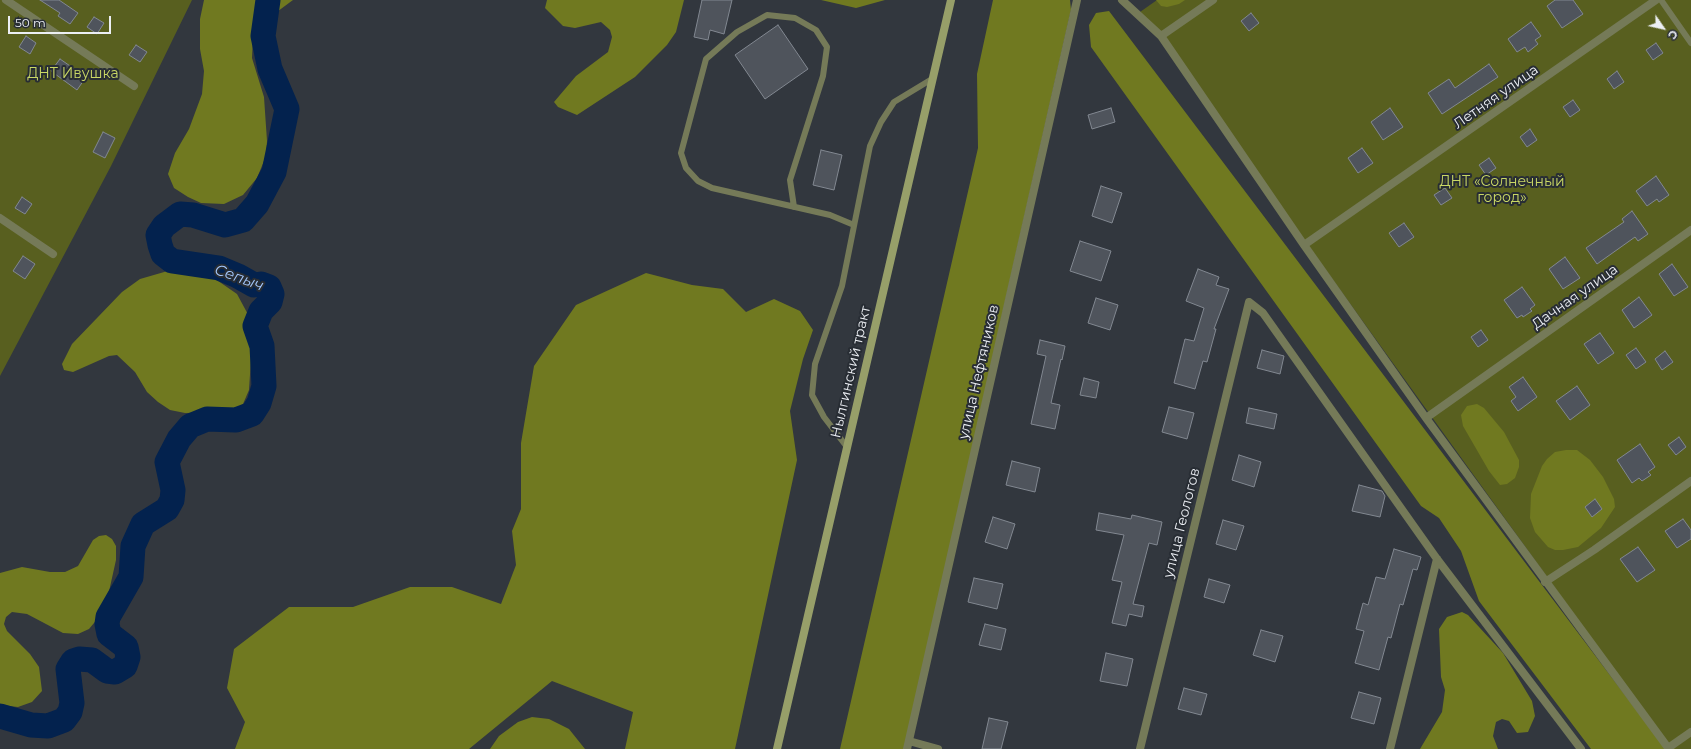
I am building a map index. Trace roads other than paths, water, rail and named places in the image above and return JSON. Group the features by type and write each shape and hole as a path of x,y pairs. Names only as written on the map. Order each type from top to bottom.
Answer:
{"main road":[{"name":"Нылгинский тракт","path":"777,749 951,0"}],"street":[{"path":"6,0 134,86"},
{"name":"улица Нефтяников","path":"908,745 1076,0"},
{"path":"1122,0 1161,36 1304,246 1426,418 1668,748 1691,732"},
{"path":"1161,36 1188,19 1213,0"},
{"name":"Летняя улица","path":"1304,246 1656,0"},
{"path":"0,218 53,254"},
{"name":"Дачная улица","path":"1426,418 1691,230"},
{"name":"улица Геологов","path":"1140,749 1249,302 1263,313 1437,559"},
{"path":"1545,582 1594,550 1691,481"},
{"path":"1390,749 1437,559"},
{"path":"1437,559 1581,749"},
{"path":"908,745 938,749"}],"lane":[{"path":"1661,0 1691,43"},
{"path":"794,207 790,180 823,76 827,47 816,30 795,18 767,16 737,32 706,59 681,152 686,168 698,181 712,188 794,207 830,215 854,225"},
{"path":"847,447 824,417 812,395 815,364 842,286 870,146 881,122 894,102 932,79"}],"waterway":[{"name":"Сепыч","path":"0,716 31,725 48,726 64,720 70,712 72,703 68,669 73,661 79,659 92,660 107,671 115,672 125,666 128,657 126,647 109,634 107,624 108,617 131,577 133,546 143,524 167,509 172,500 173,490 167,462 179,439 190,426 207,419 236,420 252,414 259,403 264,386 262,346 255,326 261,311 270,302 272,294 269,287 261,284 254,285 219,268 172,261 163,254 158,235 164,226 180,214 193,215 225,225 243,220 257,204 274,172 287,109 270,69 263,36 268,0"}],"park label":[{"name":"ДНТ Ивушка","path":"73,74"},
{"name":"ДНТ «Солнечный город»","path":"1502,190"}]}
